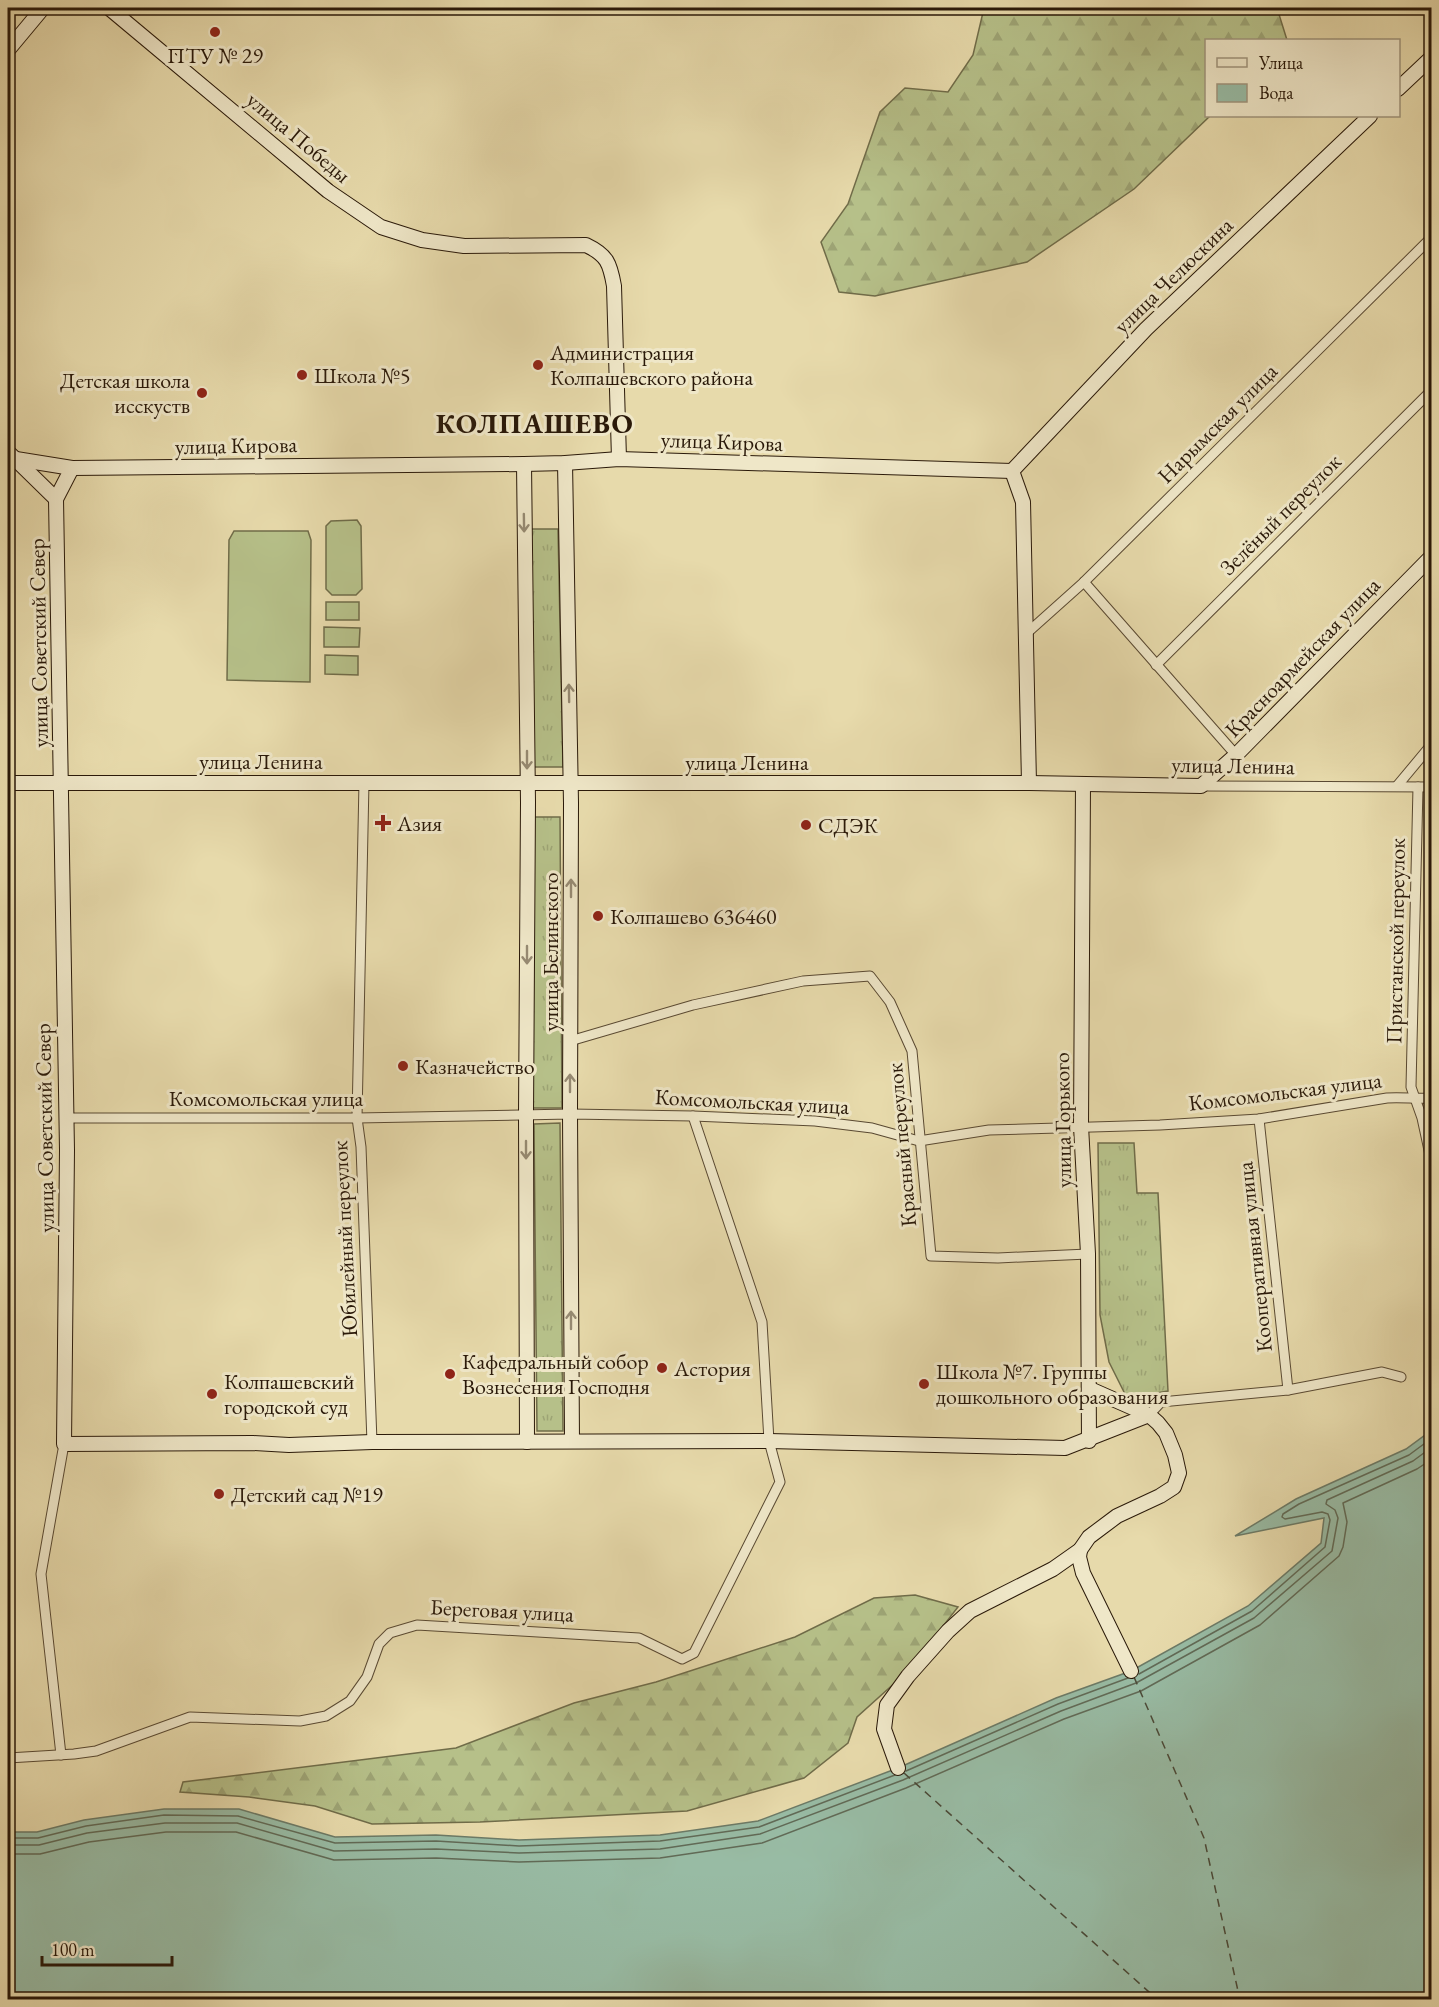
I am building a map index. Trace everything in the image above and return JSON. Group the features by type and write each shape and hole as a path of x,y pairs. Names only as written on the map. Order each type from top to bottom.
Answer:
{"street":[{"path":"8,50 43,8"},
{"name":"улица Победы","path":"109,8 328,191 381,227 422,240 464,246 586,245 601,252 611,267 614,286 620,459"},
{"path":"1400,86 1431,57"},
{"name":"улица Челюскина","path":"1012,471 1146,329 1369,117"},
{"name":"Нарымская улица","path":"1027,633 1084,582 1431,237"},
{"name":"Зелёный переулок","path":"1156,665 1431,390"},
{"path":"12,456 56,499 72,468"},
{"name":"улица Кирова","path":"12,456 72,468 524,464 620,459 1012,471"},
{"name":"улица Белинского","path":"565,463 571,783 572,1441"},
{"name":"улица Белинского","path":"524,464 527,783 527,1442"},
{"path":"1012,471 1023,502 1029,783"},
{"name":"улица Советский Север","path":"56,499 66,1118 64,1444 41,1574 61,1755"},
{"name":"Красноармейская улица","path":"1201,786 1236,755 1431,556"},
{"path":"1084,582 1236,755"},
{"path":"1397,786 1431,744"},
{"name":"Юбилейный переулок","path":"364,782 357,1118 361,1146 372,1442"},
{"name":"улица Ленина","path":"8,783 1029,783 1431,787"},
{"name":"улица Горького","path":"1083,784 1081,1126 1088,1254 1089,1441"},
{"name":"Пристанской переулок","path":"1418,787 1411,1087 1422,1118 1431,1164"},
{"name":"Красный переулок","path":"570,1041 693,1005 737,995 803,981 870,976 890,1002 912,1051 931,1256 998,1258 1088,1254"},
{"name":"Комсомольская улица","path":"66,1118 357,1118 570,1114 693,1116 815,1121 872,1128 919,1141 989,1130 1160,1125 1259,1119 1387,1098 1431,1098"},
{"path":"693,1116 762,1322 769,1441"},
{"name":"Кооперативная улица","path":"1259,1119 1288,1390"},
{"path":"64,1444 253,1443 289,1445 372,1442 769,1441 1065,1448 1089,1441 1149,1415 1161,1402 1288,1390 1382,1372 1401,1377"},
{"path":"898,1768 884,1729 887,1705 908,1676 948,1631 970,1611 1053,1569 1080,1550 1089,1537 1117,1516 1160,1496 1174,1486 1179,1473 1166,1433 1149,1415 1090,1389"},
{"name":"Береговая улица","path":"8,1758 61,1755 96,1750 190,1717 300,1721 326,1716 350,1701 367,1677 379,1644 390,1634 417,1625 639,1638 682,1659 694,1653 780,1482 769,1441"},
{"path":"1080,1550 1079,1557 1083,1573 1131,1671"}],"green space":[{"path":"984,8 1277,8 1287,39 1205,39 1205,117 1209,117 1134,189 1027,262 875,296 839,292 821,242 848,204 880,112 905,88 948,92 973,55"},
{"path":"357,520 361,526 362,589 356,595 332,595 326,589 326,526 331,521"},
{"path":"531,529 558,529 563,767 534,767"},
{"path":"234,531 308,531 311,540 310,682 227,680 229,540"},
{"path":"326,602 359,602 359,620 326,620"},
{"path":"324,627 360,628 359,647 324,647"},
{"path":"325,655 358,656 358,675 325,674"},
{"path":"532,817 560,817 562,1108 533,1108"},
{"path":"560,1123 563,1431 537,1431 534,1124"},
{"path":"1098,1143 1134,1143 1137,1193 1158,1193 1168,1391 1127,1398 1109,1362 1100,1315"},
{"path":"915,1595 958,1607 908,1671 857,1717 848,1743 804,1778 687,1811 480,1822 372,1824 315,1806 249,1797 180,1792 183,1782 456,1748 574,1703 656,1682 795,1637 874,1598"}],"water":[{"path":"1431,1421 1431,1999 8,1999 8,1832 37,1832 84,1820 164,1809 239,1809 335,1837 436,1835 519,1840 660,1835 758,1821 898,1768 1056,1698 1131,1671 1248,1606 1321,1543 1324,1518 1235,1536 1296,1499 1406,1449 1429,1432"}],"ferry route":[{"path":"1134,1677 1204,1838 1240,2000"},
{"path":"904,1773 1158,2000"}],"place":[{"name":"ПТУ № 29","path":"215,32"},
{"name":"Администрация Колпашевского района","path":"538,365"},
{"name":"Школа №5","path":"302,375"},
{"name":"Детская школа исскуств","path":"202,393"},
{"name":"Азия","path":"383,823"},
{"name":"СДЭК","path":"806,825"},
{"name":"Колпашево 636460","path":"598,916"},
{"name":"Казначейство","path":"403,1066"},
{"name":"Астория","path":"662,1368"},
{"name":"Кафедральный собор Вознесения Господня","path":"450,1374"},
{"name":"Школа №7. Группы дошкольного образования","path":"924,1384"},
{"name":"Колпашевский городской суд","path":"212,1394"},
{"name":"Детский сад №19","path":"219,1494"}],"district":[{"name":"КОЛПАШЕВО","path":"535,423"}]}
